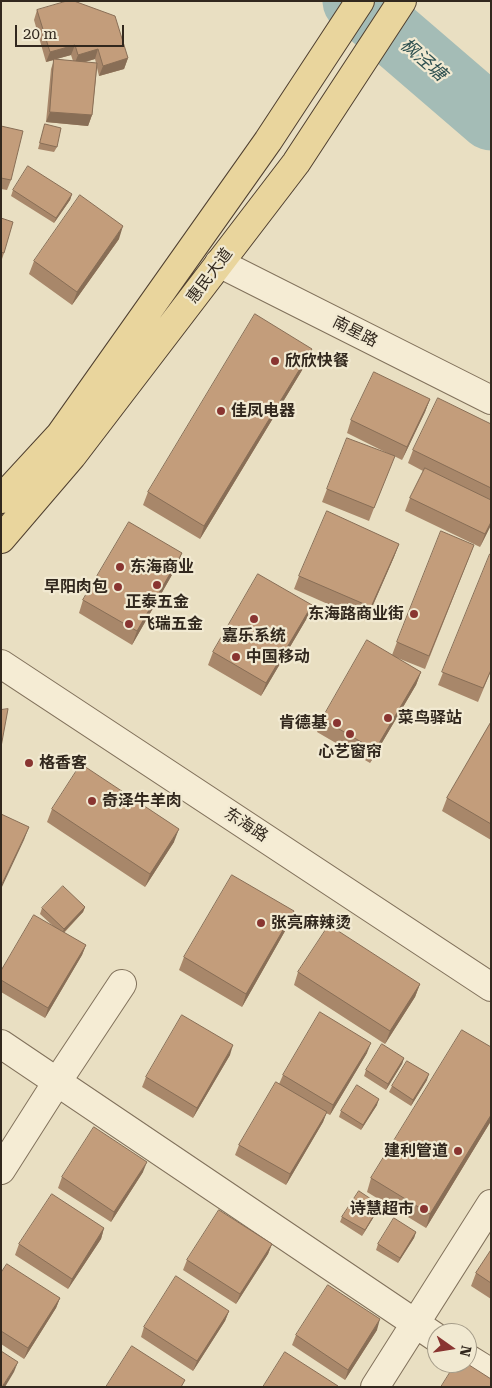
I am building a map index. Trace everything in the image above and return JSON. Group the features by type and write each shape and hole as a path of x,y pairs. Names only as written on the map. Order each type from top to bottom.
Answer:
{"main road":[{"name":"惠民大道","path":"1,499 60,434 268,141 360,1"},
{"name":"惠民大道","path":"1,539 72,456 296,163 402,1"}],"street":[{"name":"南星路","path":"220,263 491,400"},
{"name":"东海路","path":"1,664 491,987"},
{"path":"1,1170 122,984"},
{"path":"1,1044 426,1331"},
{"path":"375,1387 426,1331 491,1204"},
{"path":"477,1364 491,1373"}],"building":[{"path":"67,1 74,1 115,16 128,58 103,66 98,49 78,55 75,45 50,52 37,10"},
{"path":"54,59 97,63 92,115 50,112"},
{"path":"45,124 61,128 57,147 40,143"},
{"path":"1,126 23,131 11,180 1,178"},
{"path":"28,166 72,194 56,218 13,190"},
{"path":"80,195 123,226 77,292 34,261"},
{"path":"1,218 13,222 4,253 1,252"},
{"path":"255,314 312,349 204,526 148,492"},
{"path":"374,372 430,399 407,447 351,420"},
{"path":"438,398 491,424 491,488 413,450"},
{"path":"347,438 395,456 374,508 327,489"},
{"path":"425,468 491,500 491,522 485,534 410,498"},
{"path":"327,511 399,544 371,607 299,576"},
{"path":"129,522 182,553 137,631 83,600"},
{"path":"441,531 474,545 429,656 397,642"},
{"path":"490,554 491,670 483,688 442,672"},
{"path":"258,574 312,605 266,683 213,652"},
{"path":"367,640 421,672 375,750 322,719"},
{"path":"8,709 1,747 1,710"},
{"path":"491,722 491,824 447,798"},
{"path":"81,764 179,829 150,874 52,809"},
{"path":"1,814 29,827 1,886"},
{"path":"232,875 294,911 246,994 184,957"},
{"path":"63,886 85,907 64,929 42,908"},
{"path":"34,915 86,945 48,1008 1,980 1,971"},
{"path":"329,925 420,984 390,1031 298,972"},
{"path":"320,1012 371,1043 333,1105 283,1075"},
{"path":"182,1015 233,1045 197,1108 146,1077"},
{"path":"462,1030 491,1047 491,1115 430,1214 371,1178"},
{"path":"382,1044 404,1058 388,1084 366,1070"},
{"path":"407,1061 429,1074 413,1100 392,1086"},
{"path":"276,1082 327,1112 290,1174 239,1145"},
{"path":"357,1085 379,1099 363,1125 341,1111"},
{"path":"94,1127 147,1162 114,1212 62,1177"},
{"path":"359,1191 380,1205 365,1230 342,1217"},
{"path":"52,1194 104,1228 72,1279 19,1244"},
{"path":"219,1210 272,1244 240,1294 187,1260"},
{"path":"394,1218 416,1232 400,1258 378,1244"},
{"path":"491,1250 491,1283 476,1273"},
{"path":"7,1264 60,1298 28,1348 1,1331 1,1273"},
{"path":"176,1276 229,1311 197,1361 144,1327"},
{"path":"328,1285 380,1319 348,1370 296,1335"},
{"path":"132,1346 185,1380 181,1387 106,1387"},
{"path":"1,1351 18,1362 2,1387 1,1387"},
{"path":"285,1352 338,1386 338,1387 263,1387"},
{"path":"477,1370 491,1379 491,1387 441,1387 450,1373 477,1373"}],"waterway":[{"name":"枫泾塘","path":"355,1 491,118"}],"place":[{"name":"欣欣快餐","path":"275,361"},
{"name":"佳凤电器","path":"221,411"},
{"name":"东海商业","path":"120,567"},
{"name":"正泰五金","path":"157,585"},
{"name":"早阳肉包","path":"118,587"},
{"name":"东海路商业街","path":"414,614"},
{"name":"嘉乐系统","path":"254,619"},
{"name":"飞瑞五金","path":"129,624"},
{"name":"中国移动","path":"236,657"},
{"name":"菜鸟驿站","path":"388,718"},
{"name":"肯德基","path":"337,723"},
{"name":"心艺窗帘","path":"350,734"},
{"name":"格香客","path":"29,763"},
{"name":"奇泽牛羊肉","path":"92,801"},
{"name":"张亮麻辣烫","path":"261,923"},
{"name":"建利管道","path":"458,1151"},
{"name":"诗慧超市","path":"424,1209"}]}
